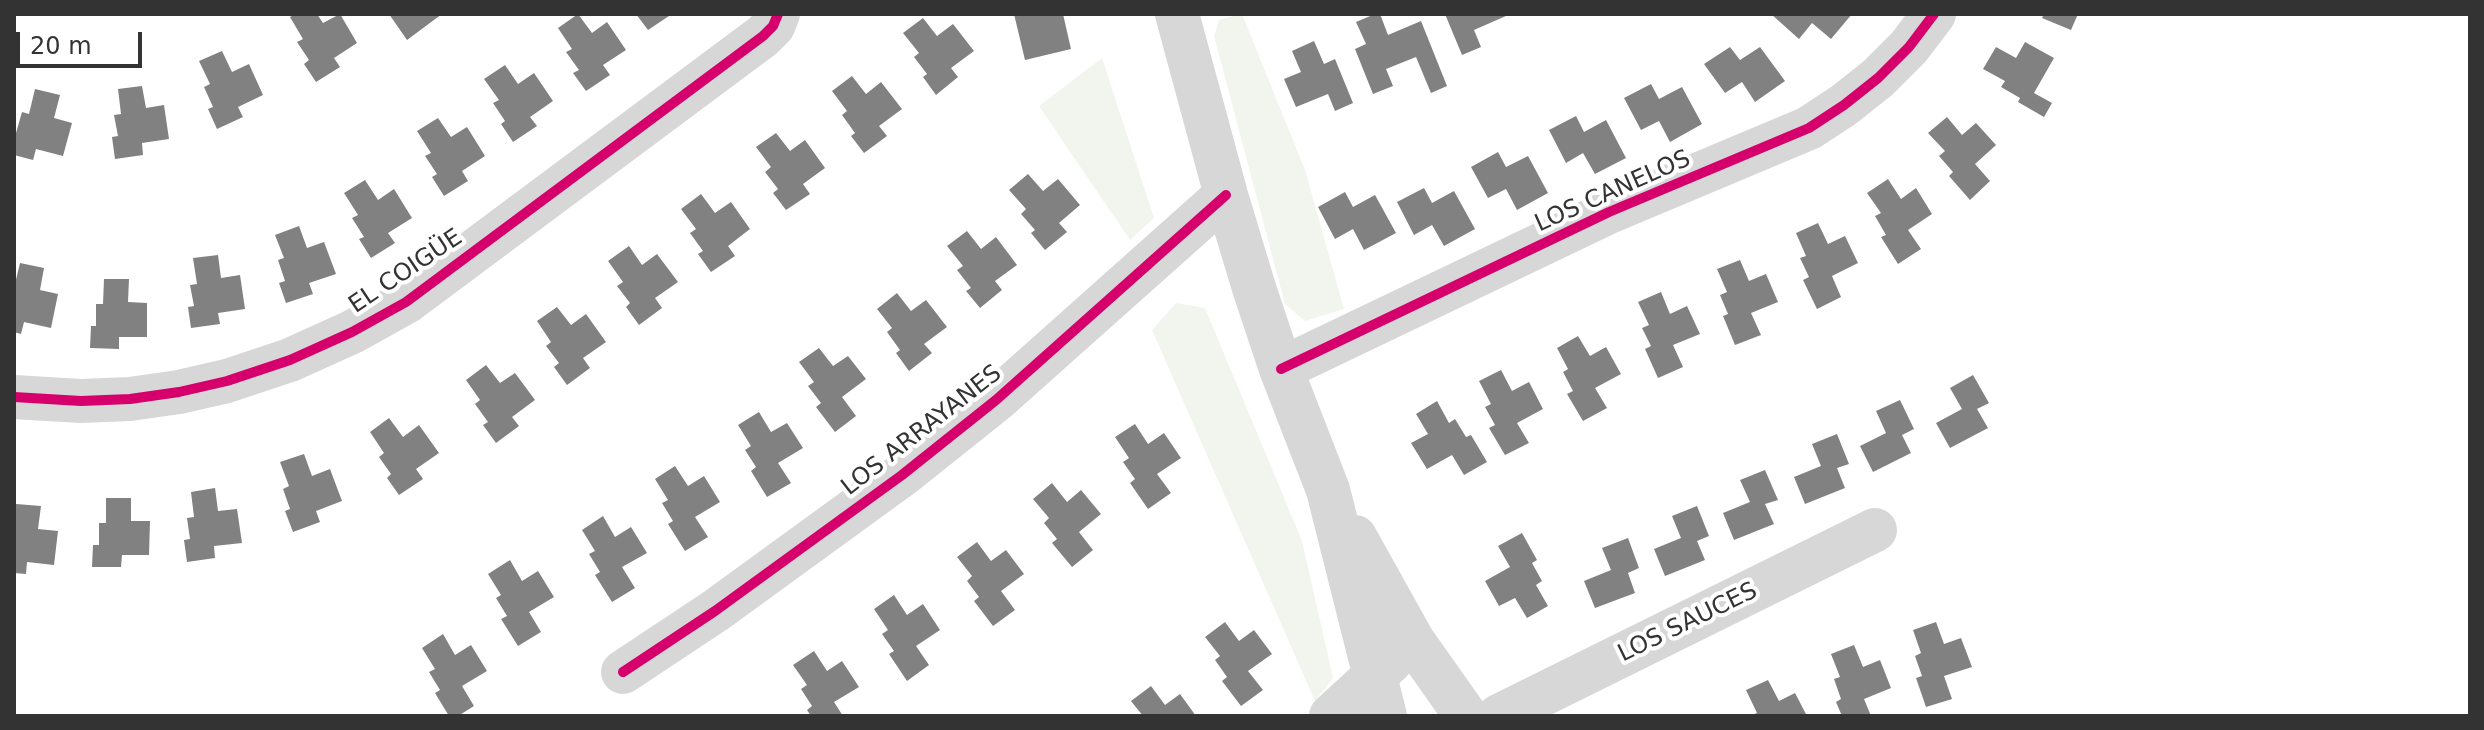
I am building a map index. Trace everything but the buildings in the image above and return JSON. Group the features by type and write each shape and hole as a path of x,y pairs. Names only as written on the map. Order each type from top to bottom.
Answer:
{"street":[{"path":"1177,14 1226,195 1281,369 1328,490 1379,696"},
{"name":"LOS CANELOS","path":"1281,369 1609,212 1809,128 1878,78 1909,47 1934,14"},
{"name":"EL COIGÜE","path":"14,397 81,401 130,399 179,392 227,381 290,360 342,337 406,302 770,25"},
{"name":"LOS ARRAYANES","path":"623,672 715,611 902,475 996,400 1226,195"},
{"path":"1328,490 1413,641 1466,716"},
{"name":"LOS SAUCES","path":"1499,716 1875,530"},
{"path":"1331,716 1379,696 1413,641"}],"shaded area":[{"path":"1242,14 1305,170 1344,309 1305,321 1285,304 1214,36 1219,20"},
{"path":"1102,58 1154,218 1130,240 1039,106"},
{"path":"1176,303 1205,308 1302,541 1333,678 1315,701 1152,330"}],"cycle path":[{"path":"14,397 81,401 130,399 179,392 227,381 290,360 352,332 406,302 763,36 773,26 778,14"},
{"path":"1281,369 1609,212 1809,128 1878,78 1909,47 1934,14"},
{"path":"623,672 715,611 902,475 996,400 1226,195"}]}
